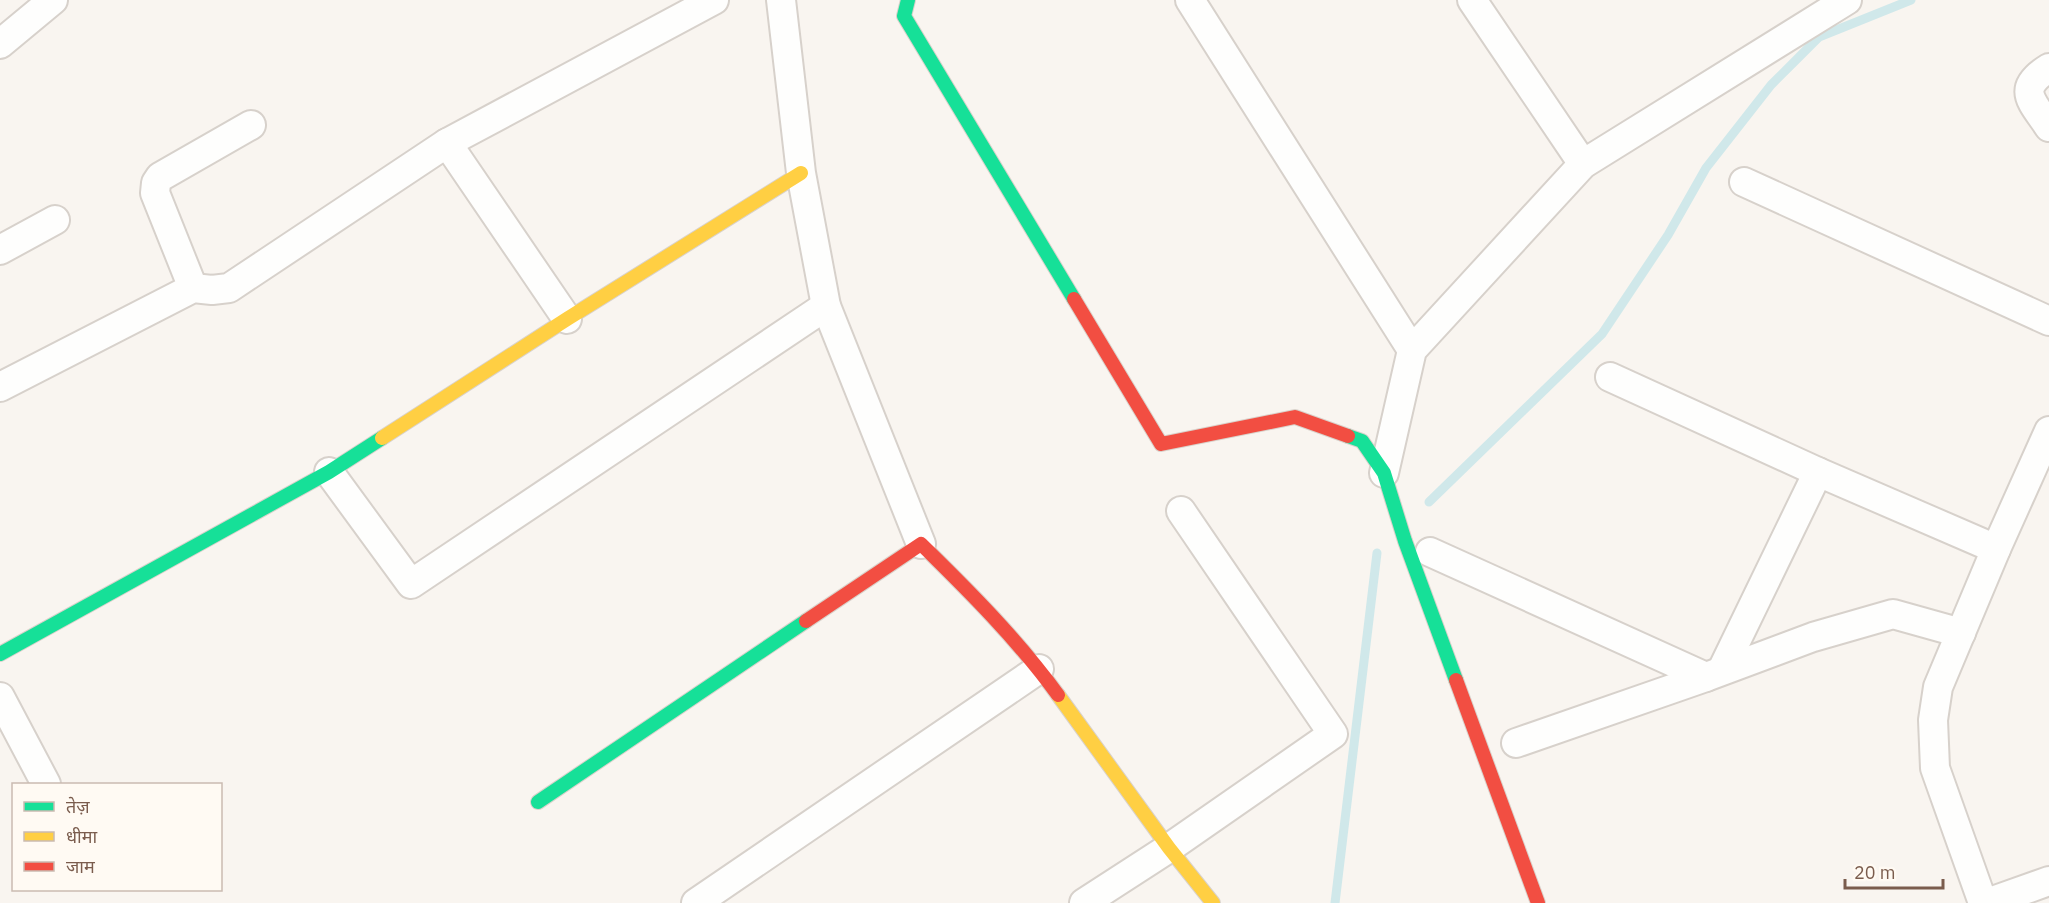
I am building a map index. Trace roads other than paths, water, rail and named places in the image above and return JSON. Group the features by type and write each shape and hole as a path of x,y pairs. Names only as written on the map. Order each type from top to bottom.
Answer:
{"street":[{"path":"0,44 53,0"},
{"path":"0,387 193,288 212,291 228,288 447,143 714,0"},
{"path":"781,0 801,173 826,306 921,544 965,587 1039,669 1169,848 1213,903"},
{"path":"908,0 904,16 1161,444 1295,417 1362,441 1384,473 1405,541 1538,903"},
{"path":"1190,0 1412,350"},
{"path":"1472,0 1583,164"},
{"path":"1384,473 1412,350 1583,164 1847,0"},
{"path":"2049,68 2036,76 2029,85 2029,97 2049,127"},
{"path":"193,288 155,193 156,183 160,177 251,125"},
{"path":"447,143 567,319"},
{"path":"0,654 329,472 567,319 801,173"},
{"path":"1744,182 2049,321"},
{"path":"0,249 55,220"},
{"path":"329,472 411,584 826,306"},
{"path":"1610,377 1818,472 1996,549"},
{"path":"2049,431 1938,687 1933,720 1935,768 1985,903 2049,881"},
{"path":"1714,673 1818,472"},
{"path":"1084,903 1169,848 1333,734 1181,511"},
{"path":"538,802 921,544"},
{"path":"1430,552 1714,673"},
{"path":"1516,743 1813,637 1893,614 1961,633"},
{"path":"696,903 1039,669"},
{"path":"0,697 45,783"}],"waterway":[{"path":"1429,502 1602,334 1668,235 1706,168 1771,85 1819,37 1911,0"},
{"path":"1335,903 1377,553"}]}
